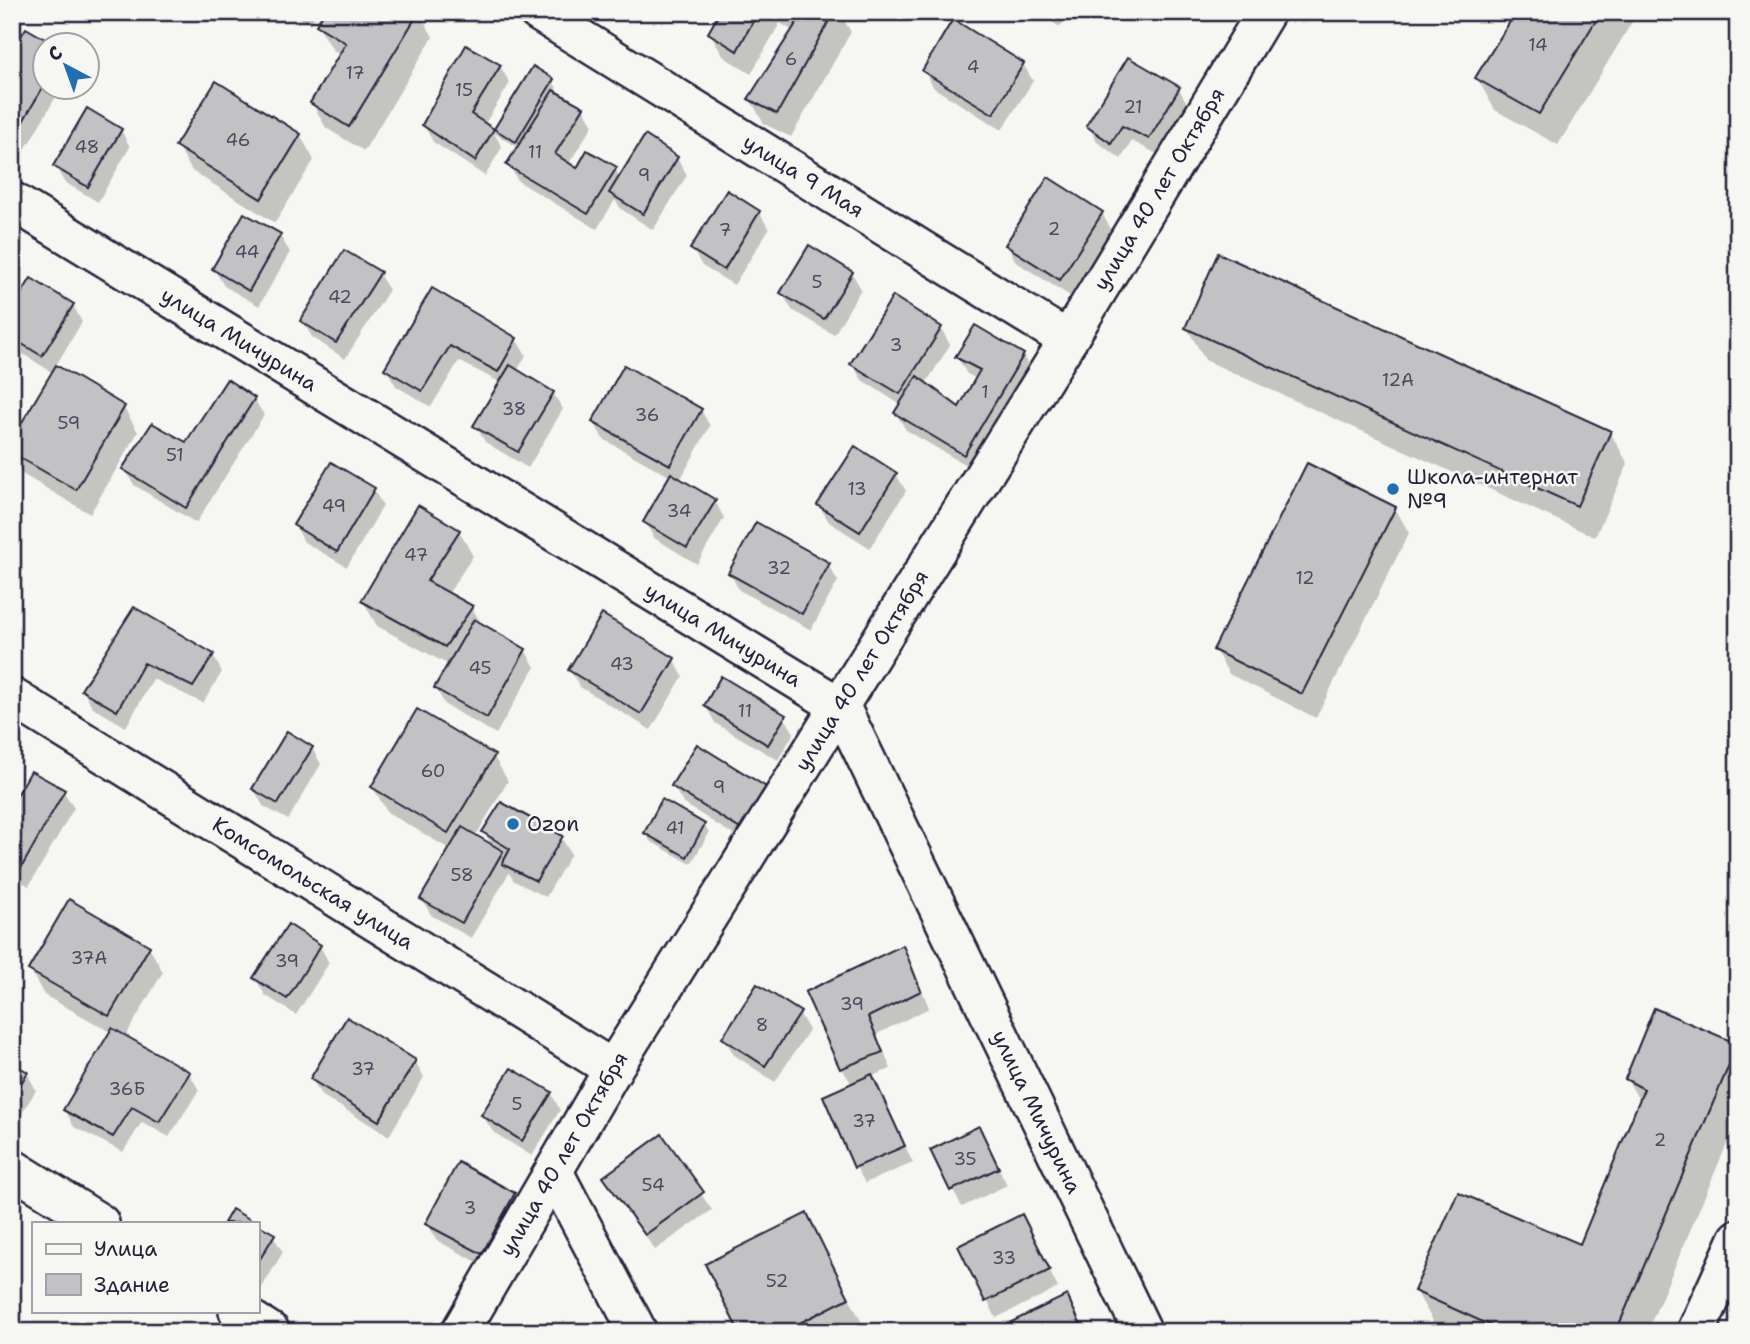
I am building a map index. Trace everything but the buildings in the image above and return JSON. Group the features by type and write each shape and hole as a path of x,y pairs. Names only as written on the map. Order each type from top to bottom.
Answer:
{"street":[{"name":"улица 9 Мая","path":"538,12 1068,340"},
{"name":"улица 40 лет Октября","path":"460,1332 613,1069 1068,340 1266,12"},
{"name":"улица Мичурина","path":"12,201 841,707 1143,1332"},
{"name":"Комсомольская улица","path":"12,697 613,1069"},
{"path":"12,1168 98,1222"},
{"path":"555,1171 638,1332"},
{"path":"1707,1329 1738,1239"},
{"path":"240,1312 271,1332"}],"place":[{"name":"Школа-интернат №9","path":"1393,489"},
{"name":"Ozon","path":"513,824"}]}
